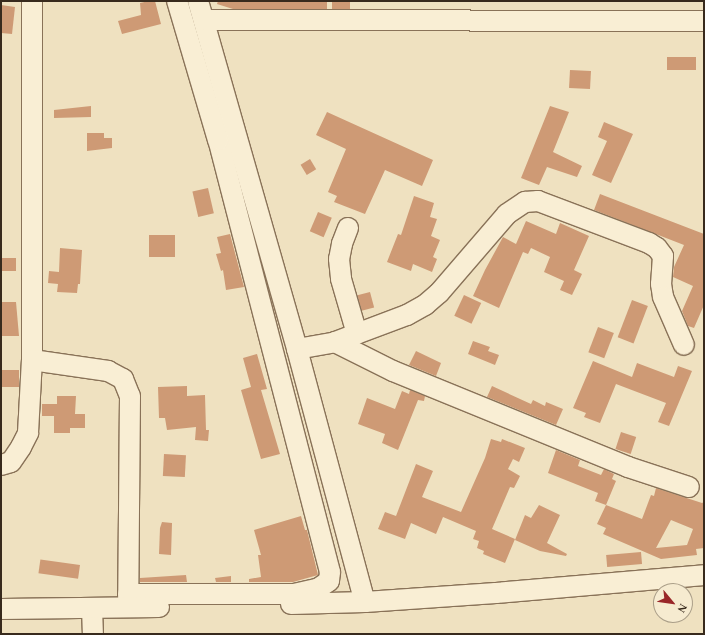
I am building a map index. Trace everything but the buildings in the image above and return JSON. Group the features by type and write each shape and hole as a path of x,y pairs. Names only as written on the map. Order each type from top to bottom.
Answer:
{"street":[{"path":"1,465 11,462 22,447 28,433 32,360 32,1"},
{"path":"1,609 92,608 128,601 294,594 319,588 329,581 330,572 218,140 177,1"},
{"path":"198,1 297,349 365,602"},
{"path":"204,20 704,21"},
{"path":"297,349 335,342 407,315 425,305 439,293 507,214 525,202 538,202 649,243 657,248 663,256 661,284 663,297 684,345"},
{"path":"348,228 342,244 339,259 341,279 357,334"},
{"path":"335,342 393,371 488,410 628,467 689,487"},
{"path":"32,360 108,371 122,379 130,396 128,601"},
{"path":"128,601 365,602 704,575"},
{"path":"92,608 93,634"}]}
